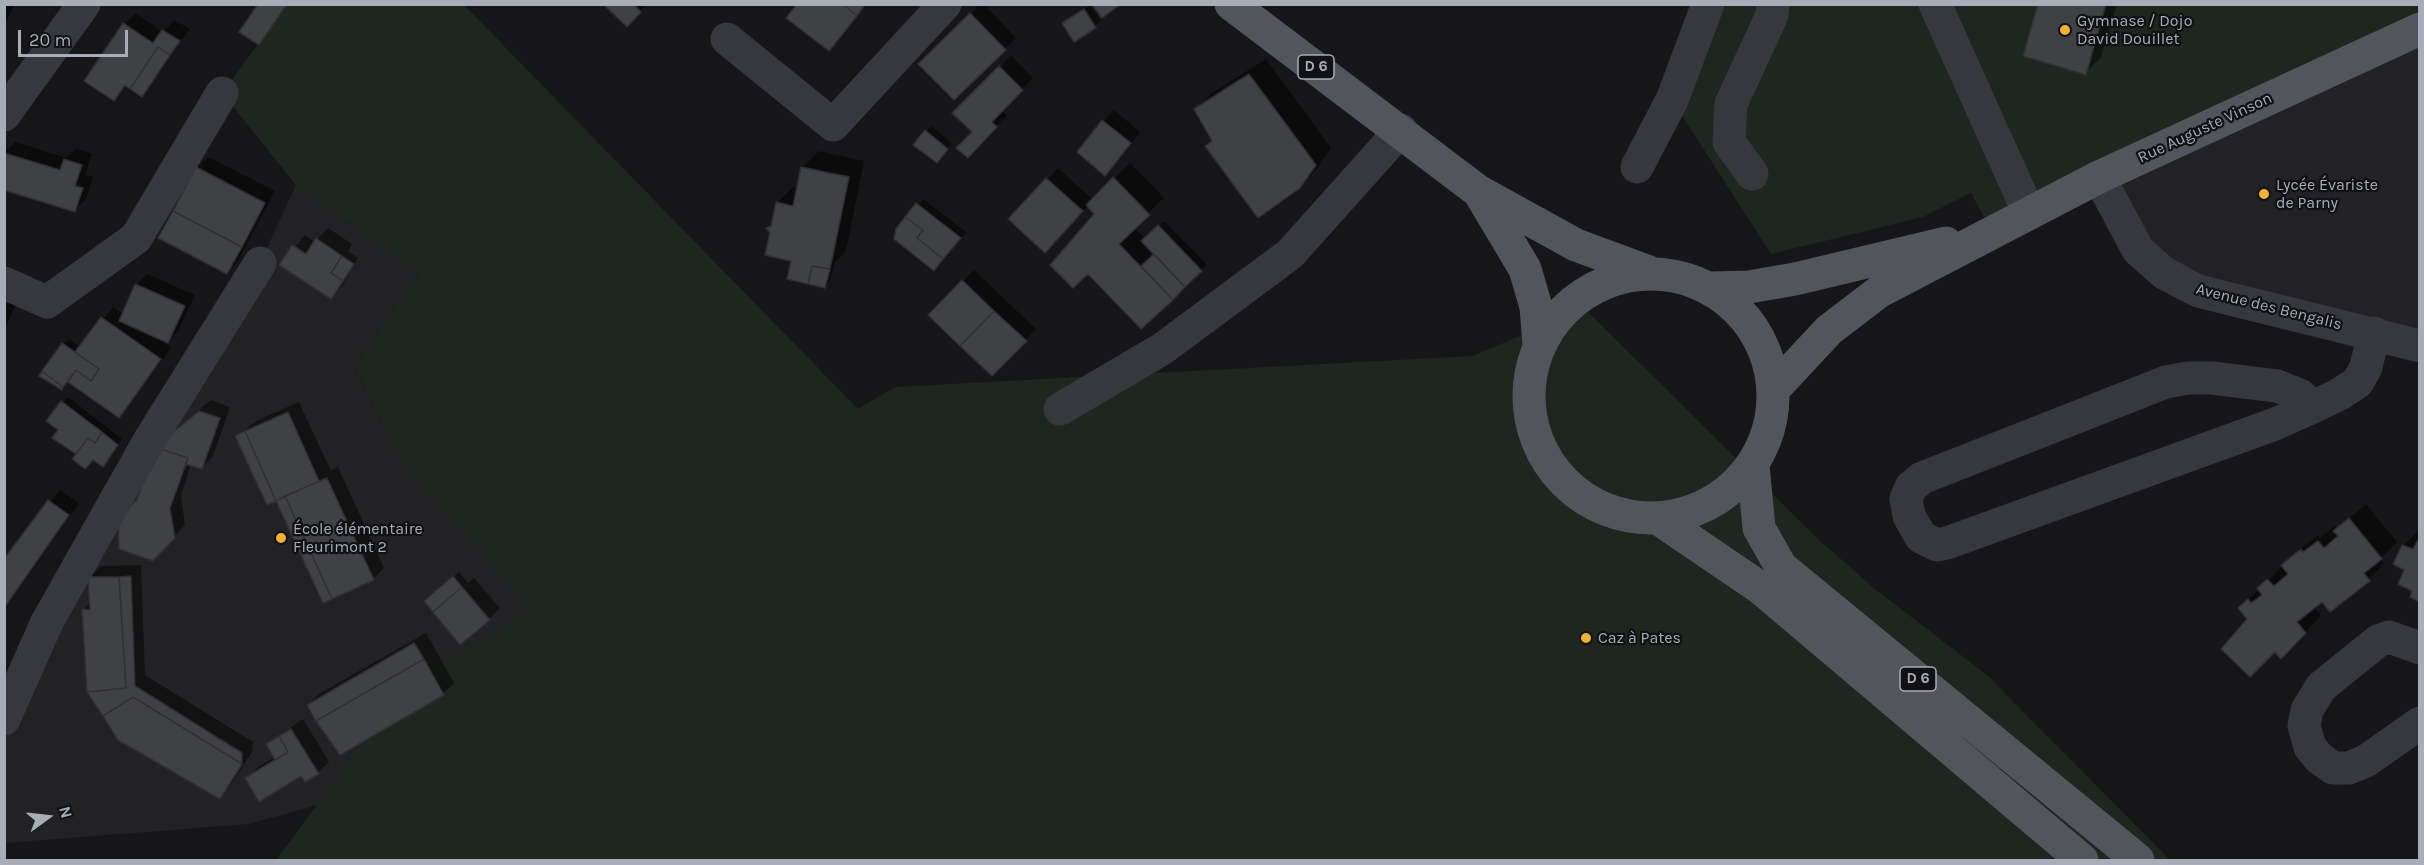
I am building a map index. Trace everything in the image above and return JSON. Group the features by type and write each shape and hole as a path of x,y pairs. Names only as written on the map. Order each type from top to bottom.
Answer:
{"main road":[{"name":"D 6","path":"1231,4 1401,130 1478,191 1576,245 1597,250 1650,273"},
{"name":"Rue Auguste Vinson","path":"1773,390 1829,330 1880,291 2099,177 2420,29"},
{"name":"D 6","path":"1478,191 1525,268 1536,307 1539,344"},
{"name":"Rue Auguste Vinson","path":"1711,288 1749,287 1795,279 1992,232"},
{"path":"1650,273 1681,276 1711,288 1743,314 1765,350 1773,390 1769,429 1753,465 1728,492 1695,511 1659,519 1623,516 1590,503 1561,480 1541,450 1530,416 1529,379 1539,344 1558,315 1584,292 1616,277 1650,273"},
{"name":"D 6","path":"1753,465 1759,528 1781,567 2138,861"},
{"name":"D 6","path":"1659,519 1759,588 2082,861"}],"street":[{"path":"4,115 84,4"},
{"path":"727,39 832,125 945,4"},
{"path":"1637,166 1672,100 1708,4"},
{"path":"1752,174 1729,142 1731,104 1772,15 1773,4"},
{"path":"1935,4 2029,213"},
{"path":"4,283 47,302 136,238 222,93"},
{"path":"1060,409 1162,349 1290,254 1401,130"},
{"name":"Avenue des Bengalis","path":"2099,177 2138,250 2164,273 2198,291 2420,346"},
{"path":"4,719 46,622 149,441 260,263"},
{"path":"2313,407 2300,395 2277,386 2212,378 2188,378 2166,382 1922,478 1911,487 1906,498 1908,516 1921,537 1937,544 1947,543 2275,424 2313,407 2340,394 2358,382 2366,367 2374,333"},
{"path":"2420,648 2389,637 2378,641 2321,687 2307,710 2304,726 2310,747 2319,758 2333,768 2349,768 2366,761 2420,723"}],"shaded area":[{"path":"287,5 464,5 858,409 895,387 1472,356 1585,309 1817,538 1875,589 1987,675 2170,860 276,860 405,687 532,610 399,458 354,367 420,272 296,185 222,93"},
{"path":"1708,5 2419,5 2419,29 1992,232 1971,193 1923,217 1771,254 1672,100"},
{"name":"Lycée Évariste de Parny","path":"2419,29 2419,346 2164,273 2099,177"},
{"name":"École élémentaire Fleurimont 2","path":"296,185 420,272 354,367 399,458 540,619 521,748 249,824 5,843 5,719 260,263"}],"building":[{"path":"258,4 287,4 259,45 239,32"},
{"path":"603,4 633,4 641,12 627,27"},
{"path":"797,4 843,4 857,16 829,51 786,18"},
{"path":"843,4 862,4 864,6 857,16"},
{"path":"1092,4 1121,4 1102,18"},
{"name":"Gymnase / Dojo David Douillet","path":"2038,4 2106,4 2086,75 2023,56"},
{"path":"1084,9 1096,28 1074,42 1062,23"},
{"path":"970,13 1006,50 954,100 918,64"},
{"path":"123,23 153,43 162,30 180,41 170,55 158,47 130,89 125,85 114,101 84,81"},
{"path":"158,47 170,55 142,97 130,89"},
{"path":"999,66 1023,90 992,122 997,127 968,158 956,148 972,132 952,113"},
{"path":"1249,74 1316,165 1300,188 1258,218 1205,146 1212,141 1194,109"},
{"path":"1102,120 1131,143 1105,176 1077,152"},
{"path":"925,130 948,149 937,163 913,145"},
{"path":"4,153 60,170 64,159 82,165 75,186 83,188 75,212 4,190"},
{"path":"196,167 265,203 242,247 173,211"},
{"path":"801,167 849,177 830,269 812,266 808,284 787,279 791,261 765,255 770,232 766,228 771,226 776,202 793,206"},
{"path":"1113,177 1150,215 1119,244 1173,300 1141,329 1088,274 1073,288 1050,265 1094,214 1086,205"},
{"path":"1046,178 1083,211 1045,253 1008,219"},
{"path":"916,203 961,238 943,259 917,238 923,230 905,217"},
{"path":"173,211 242,247 227,274 158,238"},
{"path":"905,217 923,230 917,238 943,259 934,271 894,239 896,229"},
{"path":"1158,225 1202,271 1185,287 1141,241"},
{"path":"316,238 342,256 331,273 343,281 331,299 279,265 292,245 306,254"},
{"path":"1154,254 1185,287 1173,300 1141,266"},
{"path":"342,256 354,264 343,281 331,273"},
{"path":"812,266 830,269 825,288 808,284"},
{"path":"962,280 994,311 960,346 928,315"},
{"path":"135,284 185,306 168,343 119,321"},
{"path":"994,311 1027,341 992,376 960,346"},
{"path":"101,317 161,359 119,418 68,382 76,370 91,381 99,369 75,352"},
{"path":"62,343 99,369 91,381 76,370 63,387 42,371"},
{"path":"42,371 63,387 62,390 39,376"},
{"path":"61,401 102,432 95,443 88,438 76,454 52,438 58,430 46,421"},
{"path":"199,411 220,418 202,469 185,464 188,458 155,447"},
{"path":"288,412 319,481 276,501 245,431"},
{"path":"245,431 276,501 267,505 235,436"},
{"path":"102,432 118,445 103,467 93,460 85,469 72,459 88,438 95,443"},
{"path":"155,447 188,458 170,508 175,538 153,561 119,549 118,516 137,500"},
{"path":"327,478 374,580 332,599 285,496"},
{"path":"285,496 332,599 323,603 276,501"},
{"path":"48,500 69,515 4,608 4,559"},
{"path":"2349,518 2382,559 2364,573 2370,581 2330,612 2322,602 2297,622 2306,633 2281,659 2275,652 2250,677 2221,649 2247,619 2238,608 2248,599 2251,603 2262,595 2257,588 2267,579 2274,586 2288,574 2281,565 2301,549 2303,552 2318,541 2324,548 2338,536 2333,531"},
{"path":"2420,536 2420,602 2410,597 2412,591 2398,584 2404,570 2393,564 2402,545 2413,549"},
{"path":"131,576 135,686 242,753 242,764 133,697 103,716 87,692 126,688 119,577"},
{"path":"453,576 462,587 433,612 424,601"},
{"path":"88,577 119,577 126,688 87,692 82,609 90,610"},
{"path":"462,587 490,620 460,645 433,612"},
{"path":"414,643 424,659 316,721 307,705"},
{"path":"424,659 444,695 340,755 316,721"},
{"path":"133,697 242,764 220,799 118,740 103,716"},
{"path":"291,729 319,774 305,782 301,776 259,802 245,778 288,752 279,736"},
{"path":"279,736 288,752 275,760 266,744"}],"place":[{"name":"Gymnase / Dojo David Douillet","path":"2065,30"},
{"name":"Lycée Évariste de Parny","path":"2264,194"},
{"name":"École élémentaire Fleurimont 2","path":"281,538"},
{"name":"Caz à Pates","path":"1586,638"}]}
